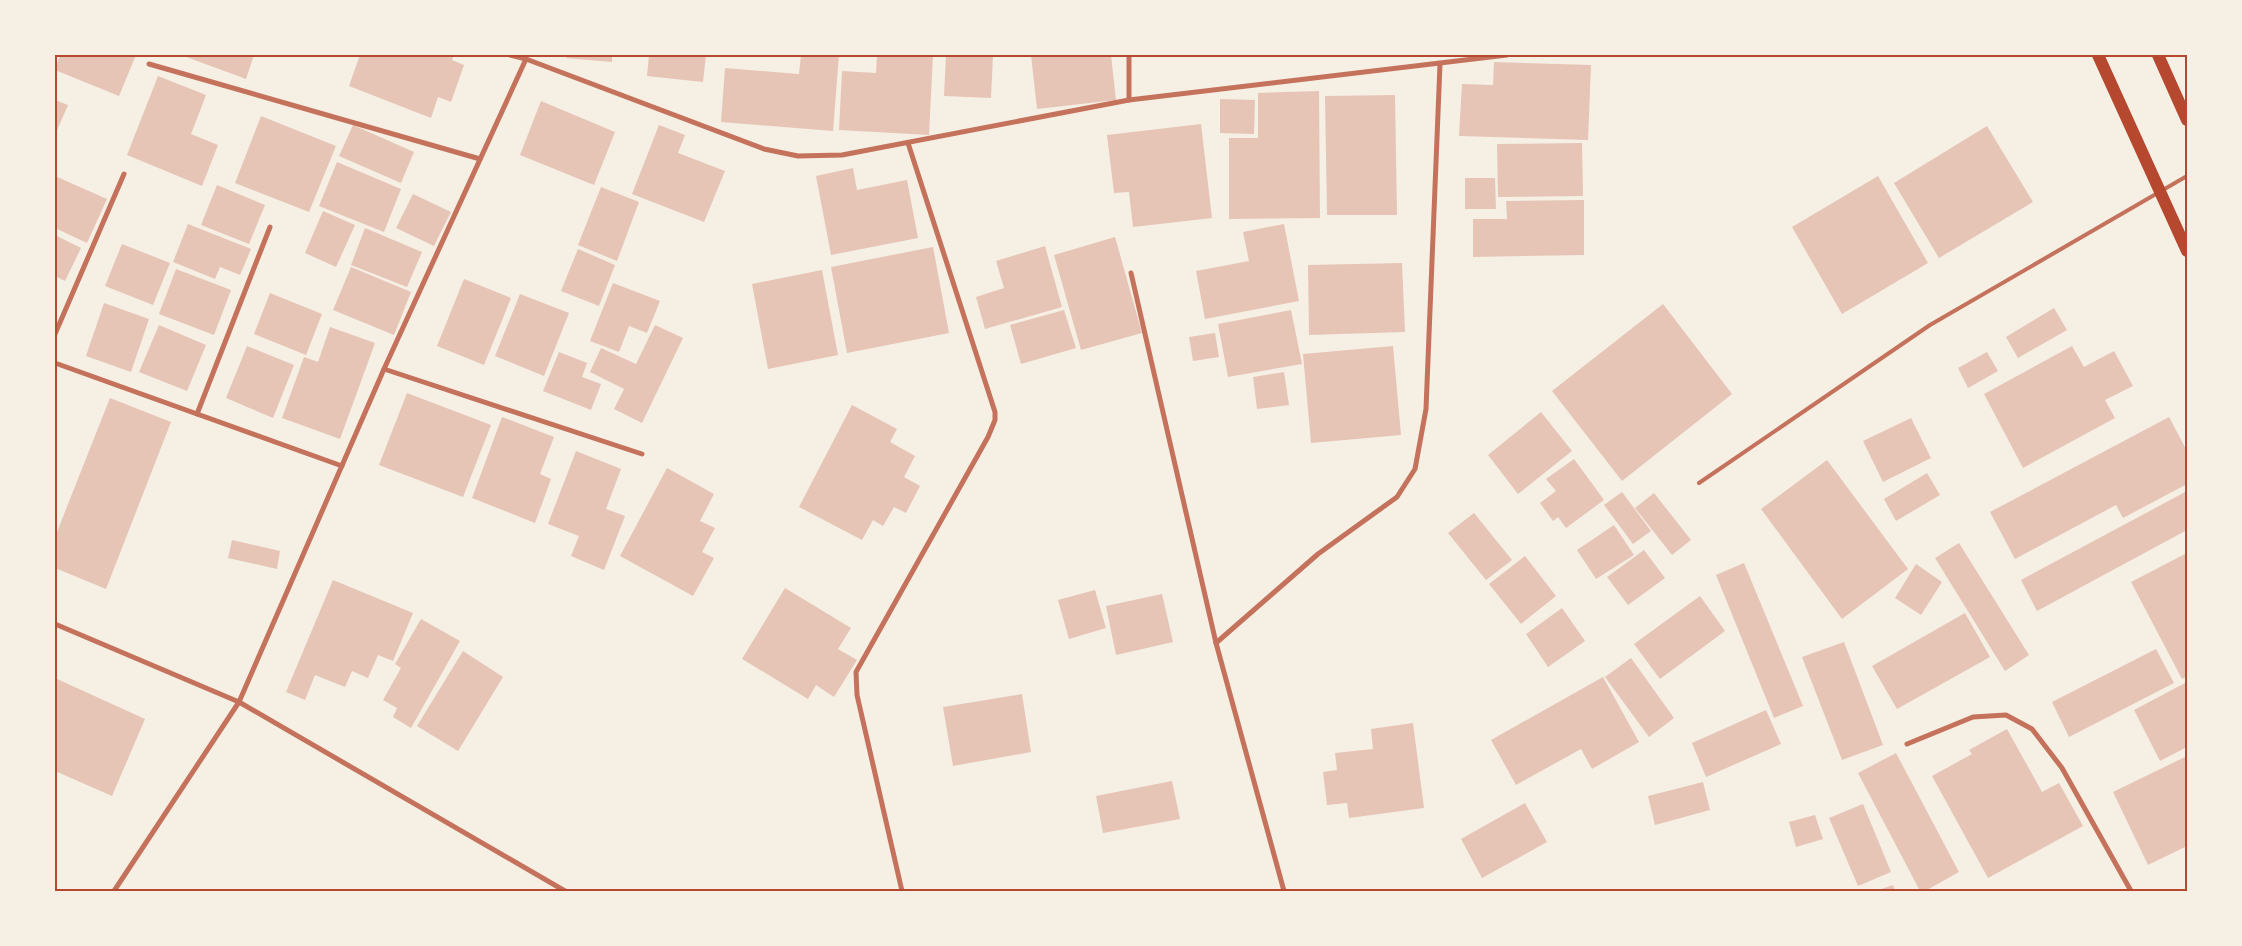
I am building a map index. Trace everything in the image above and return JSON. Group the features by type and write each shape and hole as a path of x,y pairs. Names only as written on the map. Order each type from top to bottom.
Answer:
{"main road":[{"path":"2098,55 2187,251"},
{"path":"2158,55 2187,120"}],"street":[{"path":"510,55 526,59 764,148 798,156 842,155 1129,100 1507,55"},
{"path":"1129,55 1129,100"},
{"path":"114,891 239,702 384,369 526,59"},
{"path":"149,64 480,159"},
{"path":"1216,643 1318,554 1397,497 1415,468 1426,409 1440,64"},
{"path":"902,891 857,695 856,672 988,437 995,420 995,412 908,143"},
{"path":"55,334 124,174"},
{"path":"197,414 270,227"},
{"path":"1131,274 1216,643 1284,891"},
{"path":"55,363 342,466"},
{"path":"384,369 642,454"},
{"path":"55,624 239,702 565,891"},
{"path":"1906,744 1973,716 2006,715 2032,729 2062,768 2131,891"}],"lane":[{"path":"1699,484 1930,325 2187,176"}],"building":[{"path":"60,55 136,55 119,96 55,70"},
{"path":"181,55 254,55 246,79"},
{"path":"360,55 454,55 452,60 464,65 451,102 438,97 431,118 349,86"},
{"path":"566,55 612,55 612,62 566,58"},
{"path":"649,55 706,55 703,82 647,76"},
{"path":"801,55 839,55 833,131 721,122 725,68 799,74"},
{"path":"877,55 933,55 929,135 839,130 842,71 876,73"},
{"path":"946,55 993,55 991,98 944,96"},
{"path":"1031,55 1111,55 1116,100 1037,109"},
{"path":"1494,62 1591,65 1588,140 1459,136 1462,84 1493,85"},
{"path":"158,76 206,95 191,134 218,145 202,186 127,155"},
{"path":"1319,91 1320,218 1229,219 1229,138 1258,138 1258,93"},
{"path":"1395,95 1397,215 1327,215 1325,96"},
{"path":"1220,99 1255,100 1254,134 1220,133"},
{"path":"55,100 68,105 55,135"},
{"path":"541,101 615,132 594,185 520,155"},
{"path":"261,116 336,146 309,212 235,183"},
{"path":"1201,124 1212,218 1133,227 1129,192 1114,193 1107,135"},
{"path":"353,125 414,152 401,183 339,156"},
{"path":"659,125 685,135 678,153 725,171 704,222 632,194"},
{"path":"1987,126 2033,202 1939,258 1894,183"},
{"path":"1582,143 1583,196 1498,197 1497,144"},
{"path":"337,162 401,189 384,232 319,206"},
{"path":"853,168 857,190 907,180 918,238 831,255 816,176"},
{"path":"55,176 107,199 87,243 55,228"},
{"path":"1878,176 1928,263 1842,314 1792,227"},
{"path":"1465,178 1495,178 1496,209 1465,209"},
{"path":"217,185 265,205 249,244 201,225"},
{"path":"601,187 639,202 617,261 578,245"},
{"path":"413,194 451,212 434,246 396,228"},
{"path":"1584,200 1584,255 1473,257 1473,219 1507,219 1506,201"},
{"path":"323,211 355,225 336,267 305,253"},
{"path":"188,224 251,249 240,275 220,267 215,279 173,262"},
{"path":"1284,224 1299,301 1205,319 1196,271 1249,261 1243,232"},
{"path":"365,228 422,252 407,287 351,265"},
{"path":"55,235 81,248 65,281 55,276"},
{"path":"1115,237 1142,333 1081,350 1054,255"},
{"path":"122,244 170,263 153,305 105,286"},
{"path":"1045,246 1062,307 985,329 976,297 1004,288 996,261"},
{"path":"933,247 949,333 847,353 831,267"},
{"path":"578,249 615,265 599,306 561,291"},
{"path":"1402,263 1405,332 1309,335 1308,265"},
{"path":"351,267 411,292 394,335 333,310"},
{"path":"176,269 231,290 214,335 159,314"},
{"path":"822,270 838,355 768,369 752,284"},
{"path":"464,279 511,298 484,365 437,346"},
{"path":"613,283 660,301 647,333 629,326 619,352 590,341"},
{"path":"270,293 322,314 306,355 254,334"},
{"path":"520,294 569,313 544,376 495,356"},
{"path":"104,303 149,319 131,372 86,356"},
{"path":"1663,304 1732,394 1622,481 1552,391"},
{"path":"2054,308 2067,330 2018,358 2006,337"},
{"path":"1064,310 1076,348 1021,364 1010,325"},
{"path":"1291,310 1302,364 1228,377 1218,324"},
{"path":"159,325 206,345 187,391 139,372"},
{"path":"655,325 683,338 642,423 614,409 624,389 590,372 601,348 636,364"},
{"path":"330,327 375,343 340,439 282,418 304,357 318,362"},
{"path":"1215,333 1219,357 1193,361 1189,337"},
{"path":"247,346 294,365 273,418 226,398"},
{"path":"1393,346 1401,435 1311,443 1303,354"},
{"path":"2072,346 2084,367 2114,351 2133,386 2105,400 2115,418 2023,468 1984,394"},
{"path":"559,352 587,363 582,377 601,384 591,410 543,391"},
{"path":"1987,352 1998,371 1968,388 1958,368"},
{"path":"1284,372 1289,405 1257,409 1253,377"},
{"path":"407,393 491,425 463,497 379,465"},
{"path":"110,398 171,422 106,589 55,568 55,537"},
{"path":"852,405 897,429 890,442 915,456 904,477 920,486 906,513 894,507 883,526 873,520 862,540 799,507"},
{"path":"1541,412 1572,451 1518,494 1488,455"},
{"path":"502,417 554,437 540,474 551,479 535,523 472,498"},
{"path":"2169,417 2187,451 2187,484 2123,518 2116,505 2015,559 1990,512"},
{"path":"1911,418 1931,458 1883,482 1863,441"},
{"path":"576,451 621,469 606,509 625,516 604,570 571,556 579,536 548,524"},
{"path":"1574,459 1604,500 1566,528 1558,517 1553,521 1540,503 1556,491 1546,479"},
{"path":"1827,460 1908,569 1842,619 1761,509"},
{"path":"667,468 714,494 700,521 715,528 702,552 714,558 693,596 620,556"},
{"path":"1927,473 1940,495 1896,521 1884,499"},
{"path":"2187,491 2187,530 2037,611 2021,580"},
{"path":"1622,492 1651,531 1633,544 1604,505"},
{"path":"1654,493 1691,540 1672,555 1635,508"},
{"path":"1474,513 1512,560 1486,580 1448,533"},
{"path":"1614,525 1634,555 1596,579 1577,550"},
{"path":"232,540 280,551 277,569 228,558"},
{"path":"1959,543 2029,655 2005,671 1935,558"},
{"path":"1644,550 1665,578 1628,605 1607,577"},
{"path":"2187,553 2187,676 2182,679 2131,582"},
{"path":"1525,556 1556,596 1521,624 1489,584"},
{"path":"1744,563 1803,706 1774,718 1716,575"},
{"path":"1916,564 1942,582 1921,615 1895,598"},
{"path":"333,580 413,613 393,661 378,655 368,678 352,671 345,687 315,675 305,700 286,692"},
{"path":"785,588 851,628 838,649 857,660 834,697 816,685 808,699 742,659"},
{"path":"1095,590 1106,628 1069,639 1058,600"},
{"path":"1162,594 1173,642 1116,655 1106,606"},
{"path":"1700,596 1725,631 1660,679 1634,644"},
{"path":"1562,608 1585,641 1548,667 1526,634"},
{"path":"1965,613 1990,657 1897,709 1872,666"},
{"path":"421,619 460,641 411,728 393,717 397,708 383,700 401,668 395,664"},
{"path":"1844,642 1883,745 1842,760 1802,657"},
{"path":"2156,649 2174,683 2069,737 2052,702"},
{"path":"463,651 503,677 458,751 417,726"},
{"path":"1631,658 1674,718 1649,737 1605,677"},
{"path":"1603,677 1639,742 1592,769 1581,749 1516,785 1491,740"},
{"path":"55,678 145,719 112,796 55,771"},
{"path":"2187,682 2187,747 2160,761 2134,710"},
{"path":"1022,694 1031,752 953,766 943,707"},
{"path":"1766,710 1781,744 1706,777 1692,743"},
{"path":"1413,723 1424,808 1349,818 1347,803 1327,805 1323,772 1337,770 1335,753 1373,749 1371,729"},
{"path":"2007,729 2042,792 2059,783 2083,826 1988,878 1932,776 1972,754 1969,750"},
{"path":"1896,753 1959,872 1925,891 1920,891 1858,773"},
{"path":"2187,756 2187,846 2148,865 2113,792"},
{"path":"1172,781 1180,819 1103,833 1096,796"},
{"path":"1703,782 1710,810 1655,825 1648,796"},
{"path":"1525,803 1547,842 1482,878 1461,839"},
{"path":"1863,804 1891,872 1858,886 1829,818"},
{"path":"1815,815 1823,839 1796,847 1789,822"},
{"path":"1893,885 1895,891 1876,891"}]}
